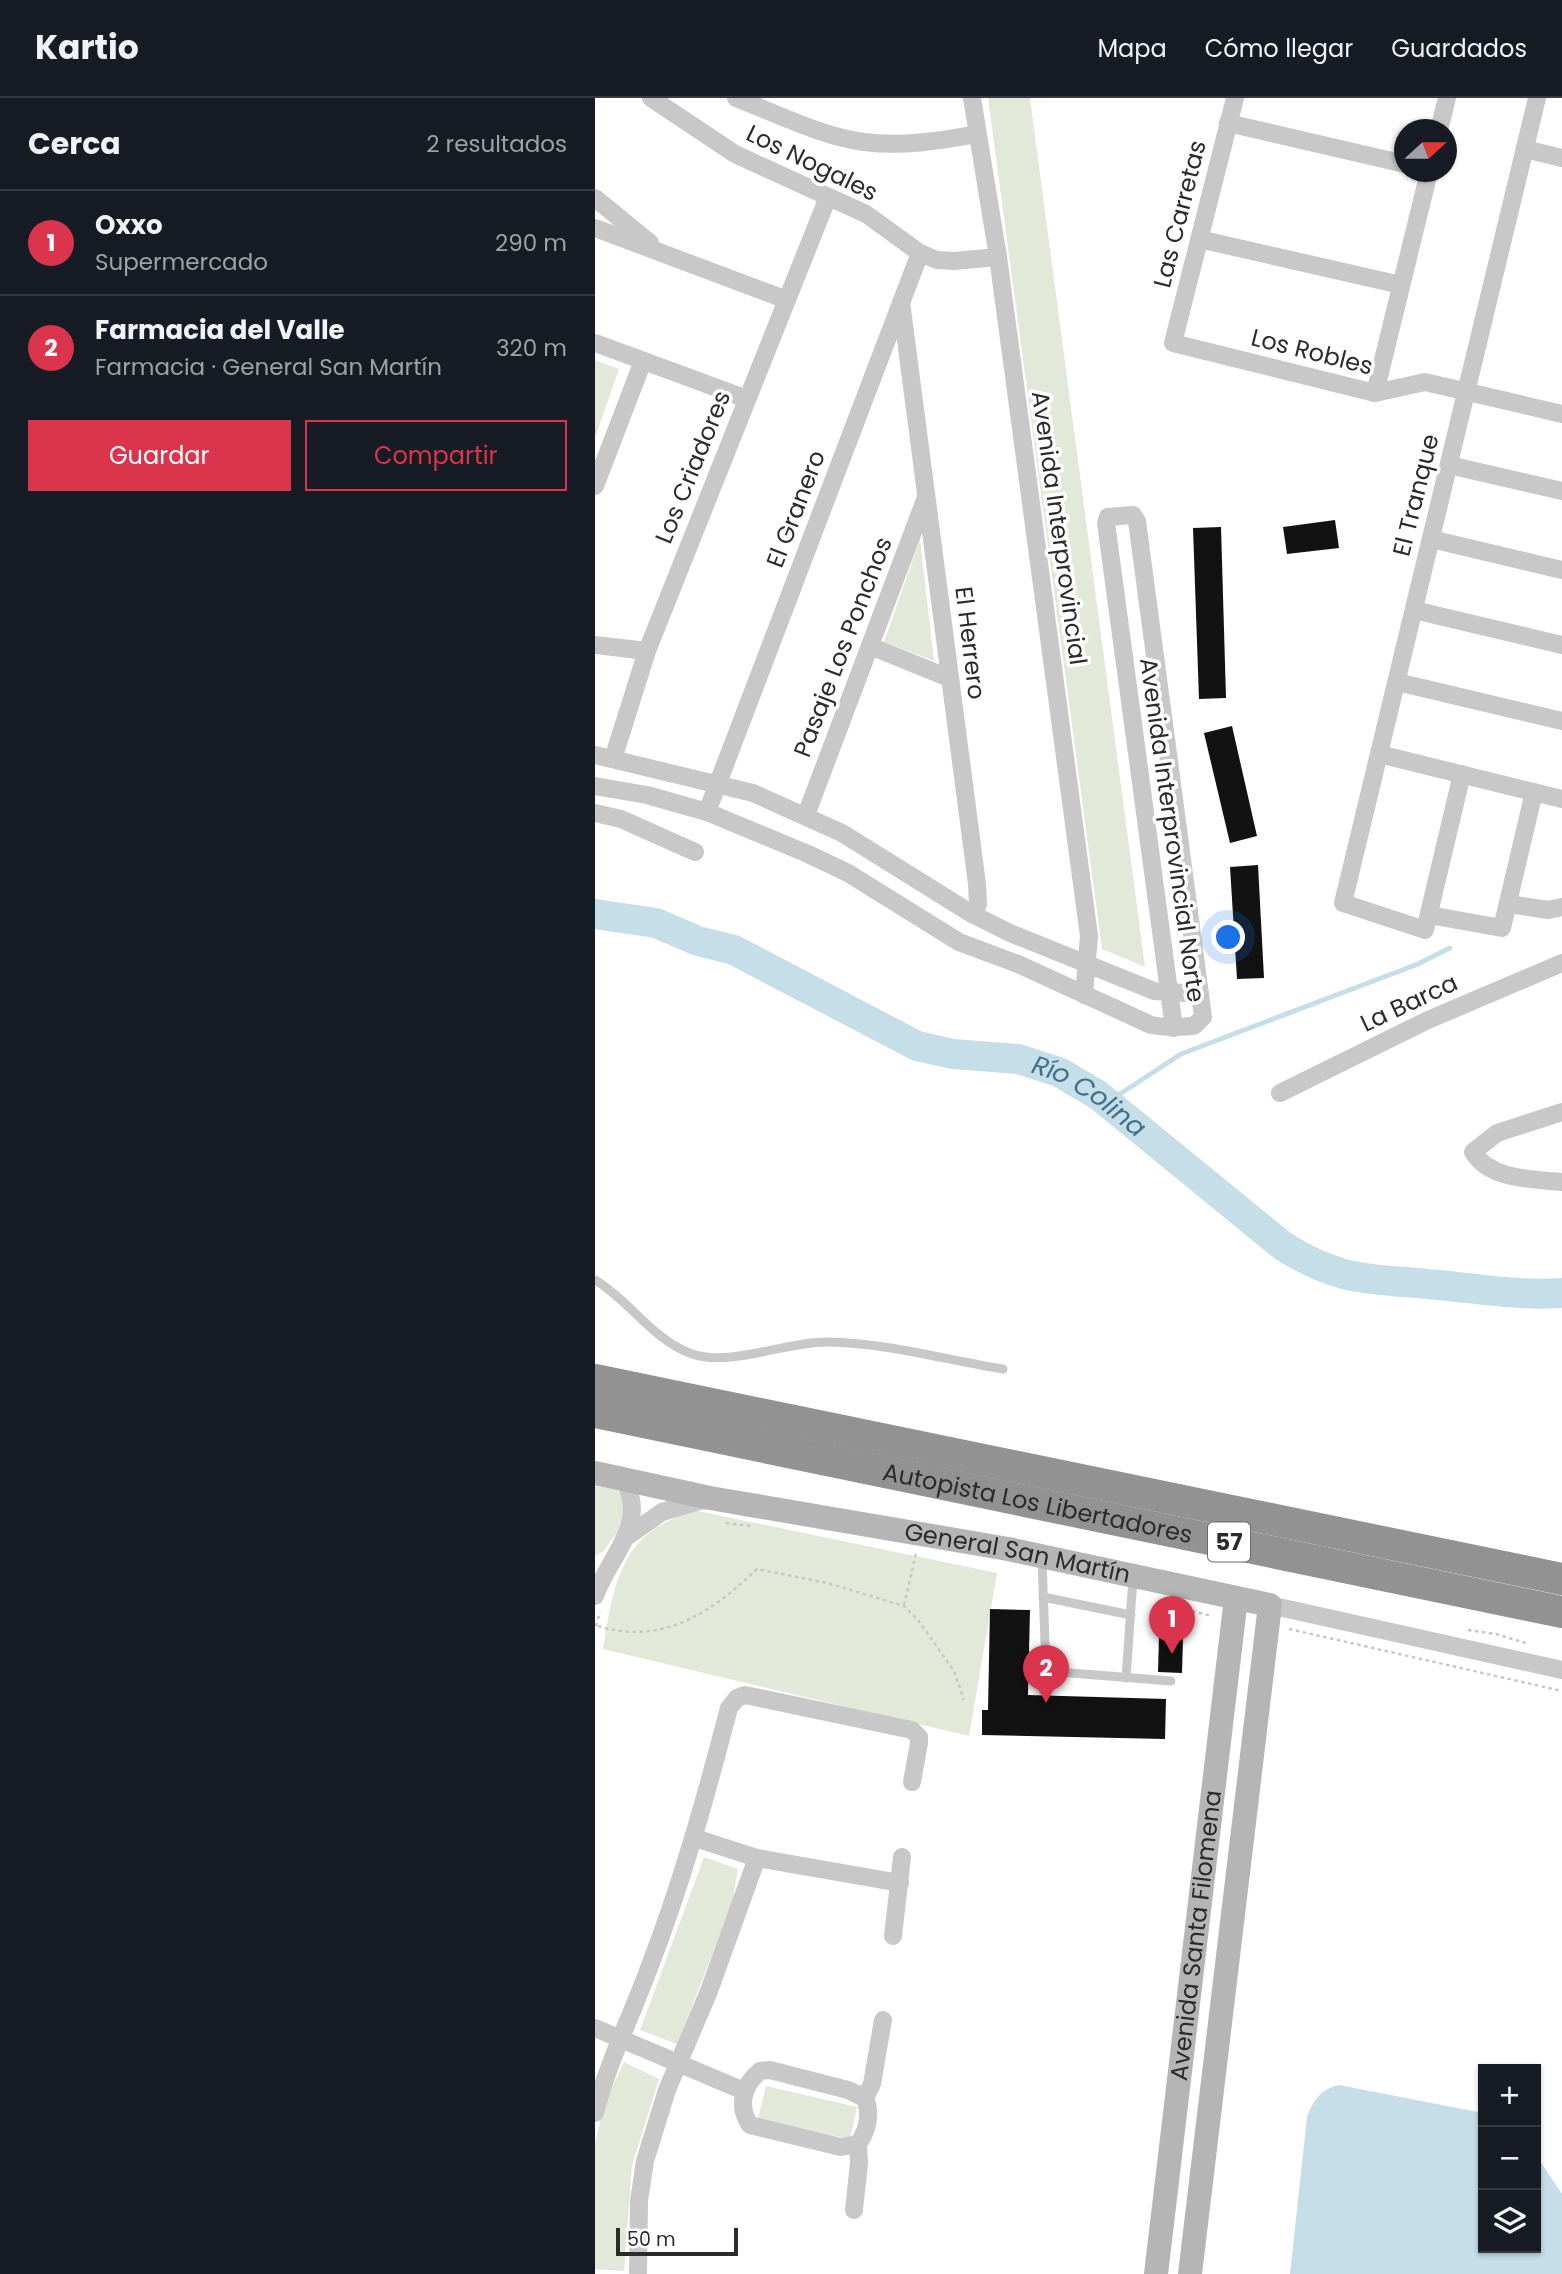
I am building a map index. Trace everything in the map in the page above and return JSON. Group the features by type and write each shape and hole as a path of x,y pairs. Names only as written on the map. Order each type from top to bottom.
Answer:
{"highway":[{"name":"Autopista Los Libertadores","path":"595,1380 1562,1579"},
{"name":"Autopista Los Libertadores","path":"595,1412 1562,1612"}],"street":[{"name":"Los Nogales","path":"651,98 735,154 866,214 920,253 937,260 954,261 998,257"},
{"name":"Los Nogales","path":"736,98 841,138 864,142 904,143 977,134"},
{"name":"Avenida Interprovincial","path":"972,98 998,257 1089,936 1084,995"},
{"name":"Las Carretas","path":"1173,343 1234,98"},
{"path":"1442,119 1447,98"},
{"name":"El Tranque","path":"1427,922 1343,903 1537,98"},
{"path":"1228,123 1394,161"},
{"path":"1525,149 1562,158"},
{"path":"1375,393 1427,182"},
{"name":"Los Criadores","path":"614,759 647,651 828,197"},
{"path":"595,198 658,250"},
{"path":"595,228 786,300"},
{"path":"1199,239 1401,285"},
{"name":"El Granero","path":"707,813 920,253"},
{"name":"El Herrero","path":"901,302 977,884 978,904 972,914"},
{"path":"595,343 747,399"},
{"name":"Los Robles","path":"1173,343 1375,393 1425,382 1562,414"},
{"path":"595,486 643,360"},
{"path":"875,370 893,368 911,376"},
{"path":"1449,465 1562,491"},
{"name":"Pasaje Los Ponchos","path":"806,815 926,498"},
{"name":"Avenida Interprovincial Norte","path":"1133,515 1137,521 1200,995 1203,1017 1200,1023 1174,1028 1107,537 1108,517 1133,515"},
{"path":"1431,539 1562,570"},
{"path":"1414,610 1562,645"},
{"path":"595,645 647,651"},
{"path":"870,646 949,678"},
{"path":"1397,682 1562,720"},
{"path":"1379,754 1562,799"},
{"path":"595,755 717,783 806,815 863,845 972,914 1088,965 1170,994 1200,995"},
{"path":"1462,774 1427,922 1502,928 1534,792"},
{"path":"595,786 647,795 707,813 848,873 959,942 1151,1025 1174,1028"},
{"path":"595,813 621,819 695,852"},
{"path":"1508,904 1548,909 1562,907"},
{"name":"La Barca","path":"1280,1093 1428,1020 1562,963"},
{"path":"1562,1112 1497,1133 1473,1152 1481,1163 1513,1177 1562,1182"},
{"path":"604,1476 634,1509 628,1536"},
{"name":"General San Martín","path":"604,1476 710,1498 1042,1556 1562,1670"},
{"path":"595,1597 599,1572 628,1536 662,1512 710,1498"},
{"name":"Avenida Santa Filomena","path":"1156,2274 1236,1598"},
{"name":"Avenida Santa Filomena","path":"1190,2274 1270,1605"},
{"path":"595,2113 619,2037 649,1970 695,1838 729,1708 741,1696 916,1732 919,1743 912,1782"},
{"path":"695,1838 757,1858 900,1884"},
{"path":"893,1936 902,1857"},
{"path":"638,2274 639,2201 645,2161 757,1858"},
{"path":"865,2098 871,2084 883,2020"},
{"path":"595,2028 680,2061 744,2091"},
{"path":"854,2210 859,2163 857,2144 867,2125 869,2108 865,2098 848,2090 770,2070 760,2071 744,2091 743,2108 750,2125 841,2147 857,2144"}],"lane":[{"path":"595,1280 622,1298 664,1338 693,1354 722,1357 833,1342 1003,1369"},
{"path":"1042,1556 1045,1671 1171,1681"},
{"path":"1126,1678 1133,1576"},
{"path":"1043,1597 1131,1615"}],"path":[{"path":"904,1606 920,1533"},
{"path":"595,1626 618,1632 682,1625 729,1596 757,1569 827,1583 904,1606 918,1620 954,1671 964,1700"}],"green space":[{"path":"988,98 1030,98 1145,967 1102,949"},
{"path":"595,360 619,369 595,438"},
{"path":"920,539 934,661 884,642"},
{"path":"595,1486 616,1489 626,1499 627,1518 604,1551 595,1556"},
{"path":"693,1510 997,1573 969,1736 603,1649 616,1584 630,1554 653,1530"},
{"path":"704,1857 738,1869 732,1905 677,2044 640,2030"},
{"path":"624,2062 659,2079 632,2166 624,2271 595,2269 595,2142 605,2102"},
{"path":"766,2086 857,2107 850,2139 758,2119"}],"water":[{"path":"1339,2085 1478,2112 1478,2253 1541,2253 1541,2162 1562,2194 1562,2274 1290,2274 1307,2117 1312,2105 1327,2090"}],"building":[{"path":"1335,520 1339,548 1287,554 1283,527"},
{"path":"1221,527 1226,698 1199,699 1193,528"},
{"path":"1232,726 1257,836 1230,843 1204,733"},
{"path":"1258,865 1264,978 1237,979 1230,867"},
{"path":"990,1609 1030,1610 1028,1695 1166,1699 1165,1739 982,1735 982,1710 988,1710"},
{"path":"1159,1637 1183,1638 1182,1673 1158,1672"}],"waterway":[{"name":"Río Colina","path":"595,914 656,923 698,941 734,950 917,1046 953,1054 1018,1059 1059,1072 1098,1095 1283,1246 1323,1267 1376,1280 1515,1293 1562,1293"},
{"path":"1098,1095 1120,1094 1181,1054 1418,964 1450,948"}],"place":[{"name":"Oxxo","path":"1172,1654"},
{"name":"Farmacia del Valle","path":"1046,1703"}]}
